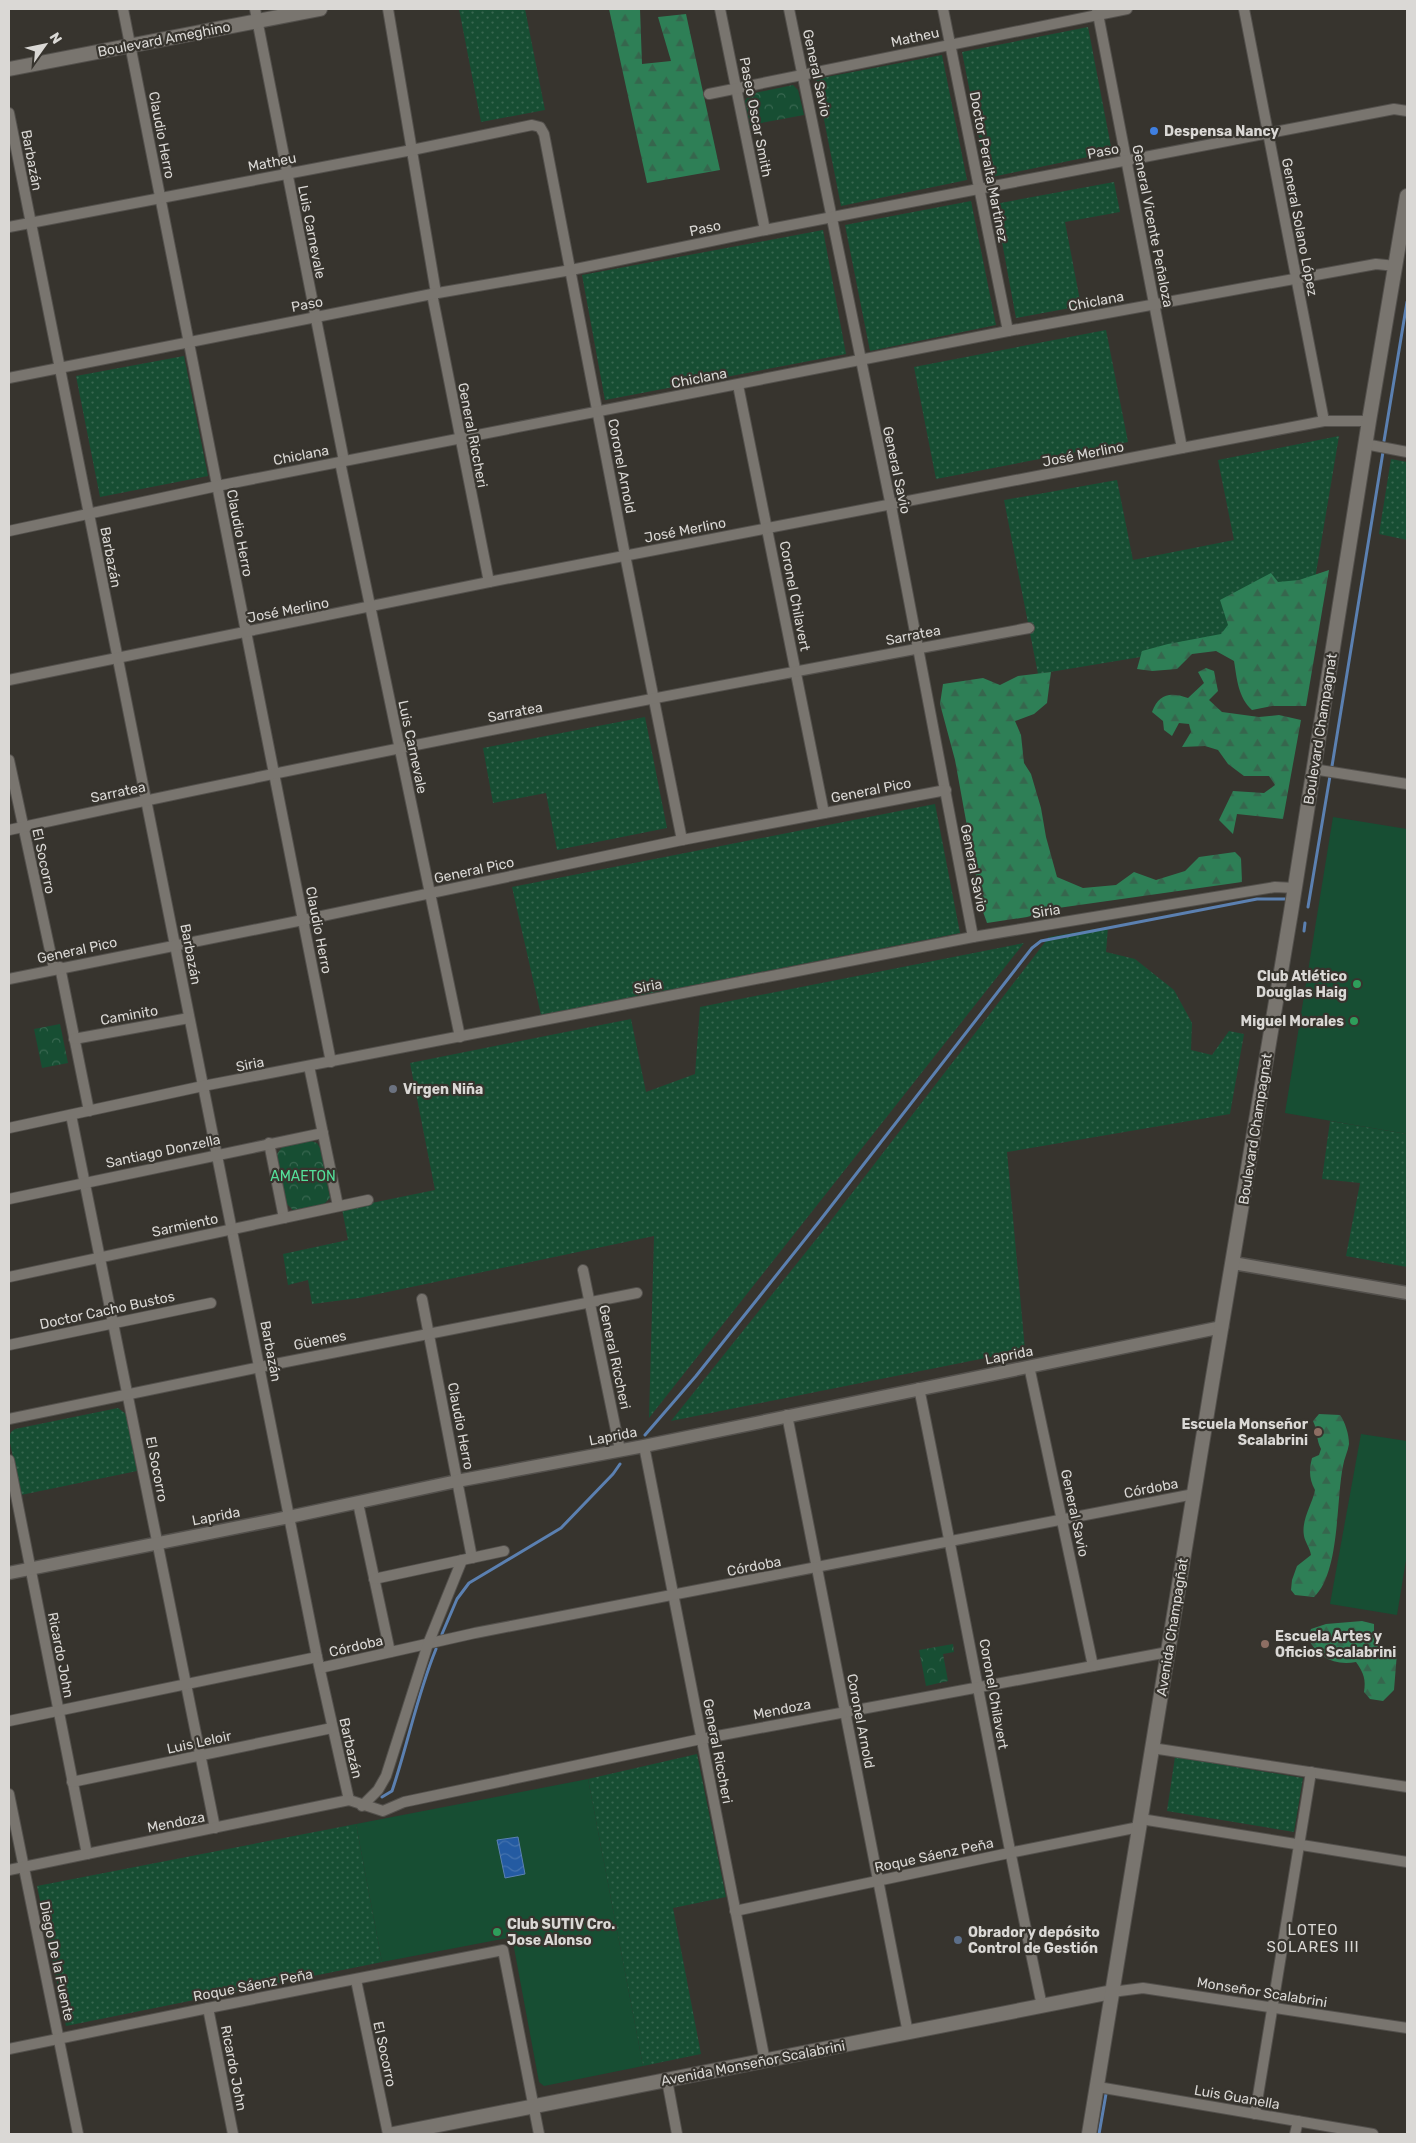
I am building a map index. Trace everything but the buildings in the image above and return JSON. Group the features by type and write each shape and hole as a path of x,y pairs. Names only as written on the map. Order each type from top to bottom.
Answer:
{"main road":[{"name":"Boulevard Ameghino","path":"9,69 130,46 256,15 320,9"},
{"name":"Boulevard Champagnat","path":"1233,1263 1295,888 1365,444 1407,196"},
{"name":"Avenida Champagñat","path":"1090,2134 1233,1263"},
{"name":"Avenida Monseñor Scalabrini","path":"393,2134 1112,1992"}],"street":[{"name":"Claudio Herro","path":"123,9 331,1062"},
{"name":"General Riccheri","path":"388,9 434,293 460,438 489,582"},
{"name":"Paseo Oscar Smith","path":"720,9 765,230"},
{"name":"General Savio","path":"789,9 891,506 973,937"},
{"name":"Doctor Peralta Martínez","path":"943,9 1008,331"},
{"name":"Matheu","path":"709,94 1098,12 1128,9"},
{"name":"General Solano López","path":"1244,9 1324,421"},
{"name":"General Vicente Peñaloza","path":"1098,12 1182,448"},
{"name":"Luis Carnevale","path":"256,15 370,607 460,1037"},
{"name":"Paso","path":"9,378 434,293 571,270 765,230 1126,160 1394,109 1407,111"},
{"name":"Barbazán","path":"9,113 29,223 147,800 317,1657 349,1800"},
{"name":"Matheu","path":"9,227 412,150 532,125 540,127"},
{"name":"Coronel Arnold","path":"540,127 544,134 682,840"},
{"name":"Chiclana","path":"9,531 217,486 1008,331 1376,264 1396,266"},
{"name":"Coronel Chilavert","path":"738,385 824,813"},
{"name":"José Merlino","path":"9,680 625,555 891,506 1324,421 1369,422"},
{"path":"1365,444 1407,452"},
{"name":"Sarratea","path":"9,830 400,749 796,671 1028,628"},
{"name":"El Socorro","path":"9,760 22,827 74,1039 89,1111"},
{"path":"1313,769 1407,784"},
{"name":"General Pico","path":"9,978 303,920 682,840 946,790"},
{"name":"Siria","path":"9,1128 203,1086 973,937 1275,887 1295,888"},
{"name":"Caminito","path":"74,1039 190,1018"},
{"path":"309,1066 338,1206"},
{"name":"El Socorro","path":"71,1115 215,1828"},
{"name":"Santiago Donzella","path":"9,1199 323,1133"},
{"path":"269,1144 284,1218"},
{"name":"Sarmiento","path":"9,1277 368,1200"},
{"path":"1233,1263 1407,1293"},
{"name":"General Riccheri","path":"583,1270 620,1450"},
{"name":"Güemes","path":"9,1420 260,1366 637,1293"},
{"name":"Claudio Herro","path":"422,1299 457,1481 467,1559"},
{"name":"Doctor Cacho Bustos","path":"9,1345 211,1302"},
{"name":"Laprida","path":"9,1573 289,1518 457,1481 644,1446 787,1415 1222,1327"},
{"name":"General Savio","path":"1030,1366 1093,1666"},
{"name":"Coronel Chilavert","path":"919,1388 979,1688 1009,1853 1042,2006"},
{"name":"Coronel Arnold","path":"787,1415 908,2033"},
{"name":"General Riccheri","path":"644,1446 765,2061"},
{"name":"Ricardo John","path":"9,1460 87,1854"},
{"name":"Córdoba","path":"320,1668 428,1644 950,1540 1194,1494"},
{"path":"358,1503 390,1652"},
{"path":"374,1579 504,1551"},
{"path":"362,1806 378,1790 386,1776 428,1644 467,1559"},
{"name":"Mendoza","path":"9,1870 349,1800 362,1806 383,1811 404,1802 702,1739 1168,1652"},
{"name":"Córdoba","path":"9,1721 317,1657"},
{"name":"Luis Leloir","path":"72,1782 332,1728"},
{"path":"1152,1748 1407,1787"},
{"path":"1256,2114 1311,1772"},
{"name":"Diego De la Fuente","path":"9,1794 78,2134"},
{"name":"Roque Sáenz Peña","path":"736,1911 878,1882 1140,1823 1407,1862"},
{"name":"Roque Sáenz Peña","path":"9,2049 503,1950 534,2107"},
{"name":"El Socorro","path":"356,1980 388,2134"},
{"name":"Monseñor Scalabrini","path":"1112,1992 1142,1988 1407,2028"},
{"name":"Ricardo John","path":"208,2008 233,2134"},
{"path":"667,2080 677,2134"},
{"name":"Luis Guanella","path":"1098,2087 1372,2134"},
{"path":"534,2107 539,2134"},
{"path":"1295,2134 1298,2121"}],"green space":[{"path":"459,9 525,9 545,110 481,122"},
{"path":"609,9 640,9 642,64 671,61 658,17 686,14 720,170 647,183"},
{"path":"1088,27 1112,152 987,178 962,52"},
{"path":"942,55 967,180 841,206 816,79"},
{"path":"793,85 798,90 804,115 750,125 745,101 750,94"},
{"path":"1114,182 1120,212 1065,222 1081,306 1016,318 995,204"},
{"path":"971,201 996,325 870,351 845,225"},
{"path":"823,230 846,354 605,400 582,275"},
{"path":"1106,330 1128,442 936,479 914,367"},
{"path":"184,356 208,476 100,497 76,376"},
{"path":"1339,436 1315,579 1237,641 1038,674 1004,500 1117,480 1133,560 1234,540 1218,460"},
{"path":"1391,459 1407,462 1407,540 1379,534"},
{"path":"1329,570 1306,706 1272,706 1252,710 1241,694 1234,661 1216,651 1192,654 1177,669 1152,671 1137,669 1142,651 1221,634 1228,625 1220,600 1271,573 1278,582 1299,580"},
{"path":"1206,668 1214,671 1218,691 1209,700 1222,712 1259,717 1279,715 1301,720 1283,819 1237,814 1233,834 1219,820 1233,791 1264,793 1275,785 1269,776 1244,776 1228,764 1218,750 1205,746 1182,747 1191,732 1189,724 1179,723 1172,736 1164,730 1163,721 1152,712 1158,701 1166,696 1176,695 1188,698 1204,683 1198,672"},
{"path":"1051,672 1047,703 1034,714 1015,721 1021,735 1024,763 1031,774 1041,808 1046,837 1057,877 1083,888 1116,885 1134,872 1156,880 1185,871 1199,857 1235,852 1241,858 1242,882 1058,908 1027,917 987,923 982,909 955,760 940,704 943,684 983,678 1000,685 1018,676"},
{"path":"645,717 667,828 557,850 546,793 493,803 483,748"},
{"path":"935,804 960,933 541,1015 512,887"},
{"name":"Club Atlético Douglas Haig","path":"1333,817 1407,829 1407,1134 1285,1113"},
{"path":"1108,927 1106,952 1135,959 1174,990 1192,1023 1191,1050 1212,1055 1229,1031 1244,1034 1230,1114 1007,1152 1025,1350 671,1421 826,1227 1049,937"},
{"path":"1024,943 649,1418 654,1236 359,1298 312,1304 308,1280 288,1285 283,1254 348,1240 342,1209 435,1190 410,1063 631,1019 646,1092 695,1074 700,1007"},
{"path":"60,1024 68,1063 42,1068 34,1029"},
{"path":"1330,1121 1407,1134 1407,1267 1346,1256 1360,1183 1322,1179"},
{"name":"AMAETON","path":"311,1141 317,1143 320,1148 330,1198 324,1204 293,1210 287,1204 277,1154 282,1147"},
{"path":"118,1408 126,1414 137,1471 21,1495 9,1438 11,1432 15,1429"},
{"path":"1319,1414 1340,1415 1344,1421 1349,1444 1341,1480 1333,1554 1329,1571 1314,1597 1295,1595 1291,1590 1297,1566 1311,1555 1303,1530 1305,1518 1315,1490 1311,1478 1311,1462 1312,1458 1319,1455 1321,1449 1313,1421"},
{"path":"1361,1434 1407,1441 1407,1554 1397,1615 1330,1604"},
{"path":"1362,1621 1374,1624 1374,1645 1397,1653 1394,1690 1383,1701 1370,1699 1364,1692 1364,1677 1356,1662 1340,1663 1327,1659 1316,1650 1308,1638 1311,1629 1326,1624"},
{"path":"953,1644 954,1652 943,1654 948,1681 926,1686 919,1650"},
{"path":"697,1754 726,1897 673,1908 701,2054 643,2066 588,1779"},
{"path":"1175,1757 1303,1778 1294,1832 1167,1811"},
{"name":"Club SUTIV Cro. Jose Alonso","path":"588,1779 643,2066 544,2086 539,2082 512,1937 382,1962 356,1824"},
{"path":"356,1824 382,1962 66,2026 37,1886"}],"water":[{"path":"518,1837 525,1874 505,1878 497,1840"}],"waterway":[{"path":"1384,441 1407,302"},
{"path":"1332,766 1383,452"},
{"path":"1308,907 1330,776"},
{"path":"645,1435 696,1376 818,1223 1032,948 1041,941 1257,899 1285,899"},
{"path":"1304,931 1305,923"},
{"path":"442,1634 457,1599 469,1583 561,1528 613,1474 620,1464"},
{"path":"382,1797 392,1791 423,1684 436,1649"},
{"path":"1099,2134 1106,2094"}],"place":[{"name":"Despensa Nancy","path":"1154,131"},
{"name":"Club Atlético Douglas Haig","path":"1357,984"},
{"name":"Miguel Morales","path":"1354,1021"},
{"name":"Virgen Niña","path":"393,1089"},
{"name":"Escuela Monseñor Scalabrini","path":"1318,1432"},
{"name":"Escuela Artes y Oficios Scalabrini","path":"1265,1644"},
{"name":"Club SUTIV Cro. Jose Alonso","path":"497,1932"},
{"name":"Obrador y depósito Control de Gestión","path":"958,1940"}],"district":[{"name":"LOTEO SOLARES III","path":"1313,1938"}]}
